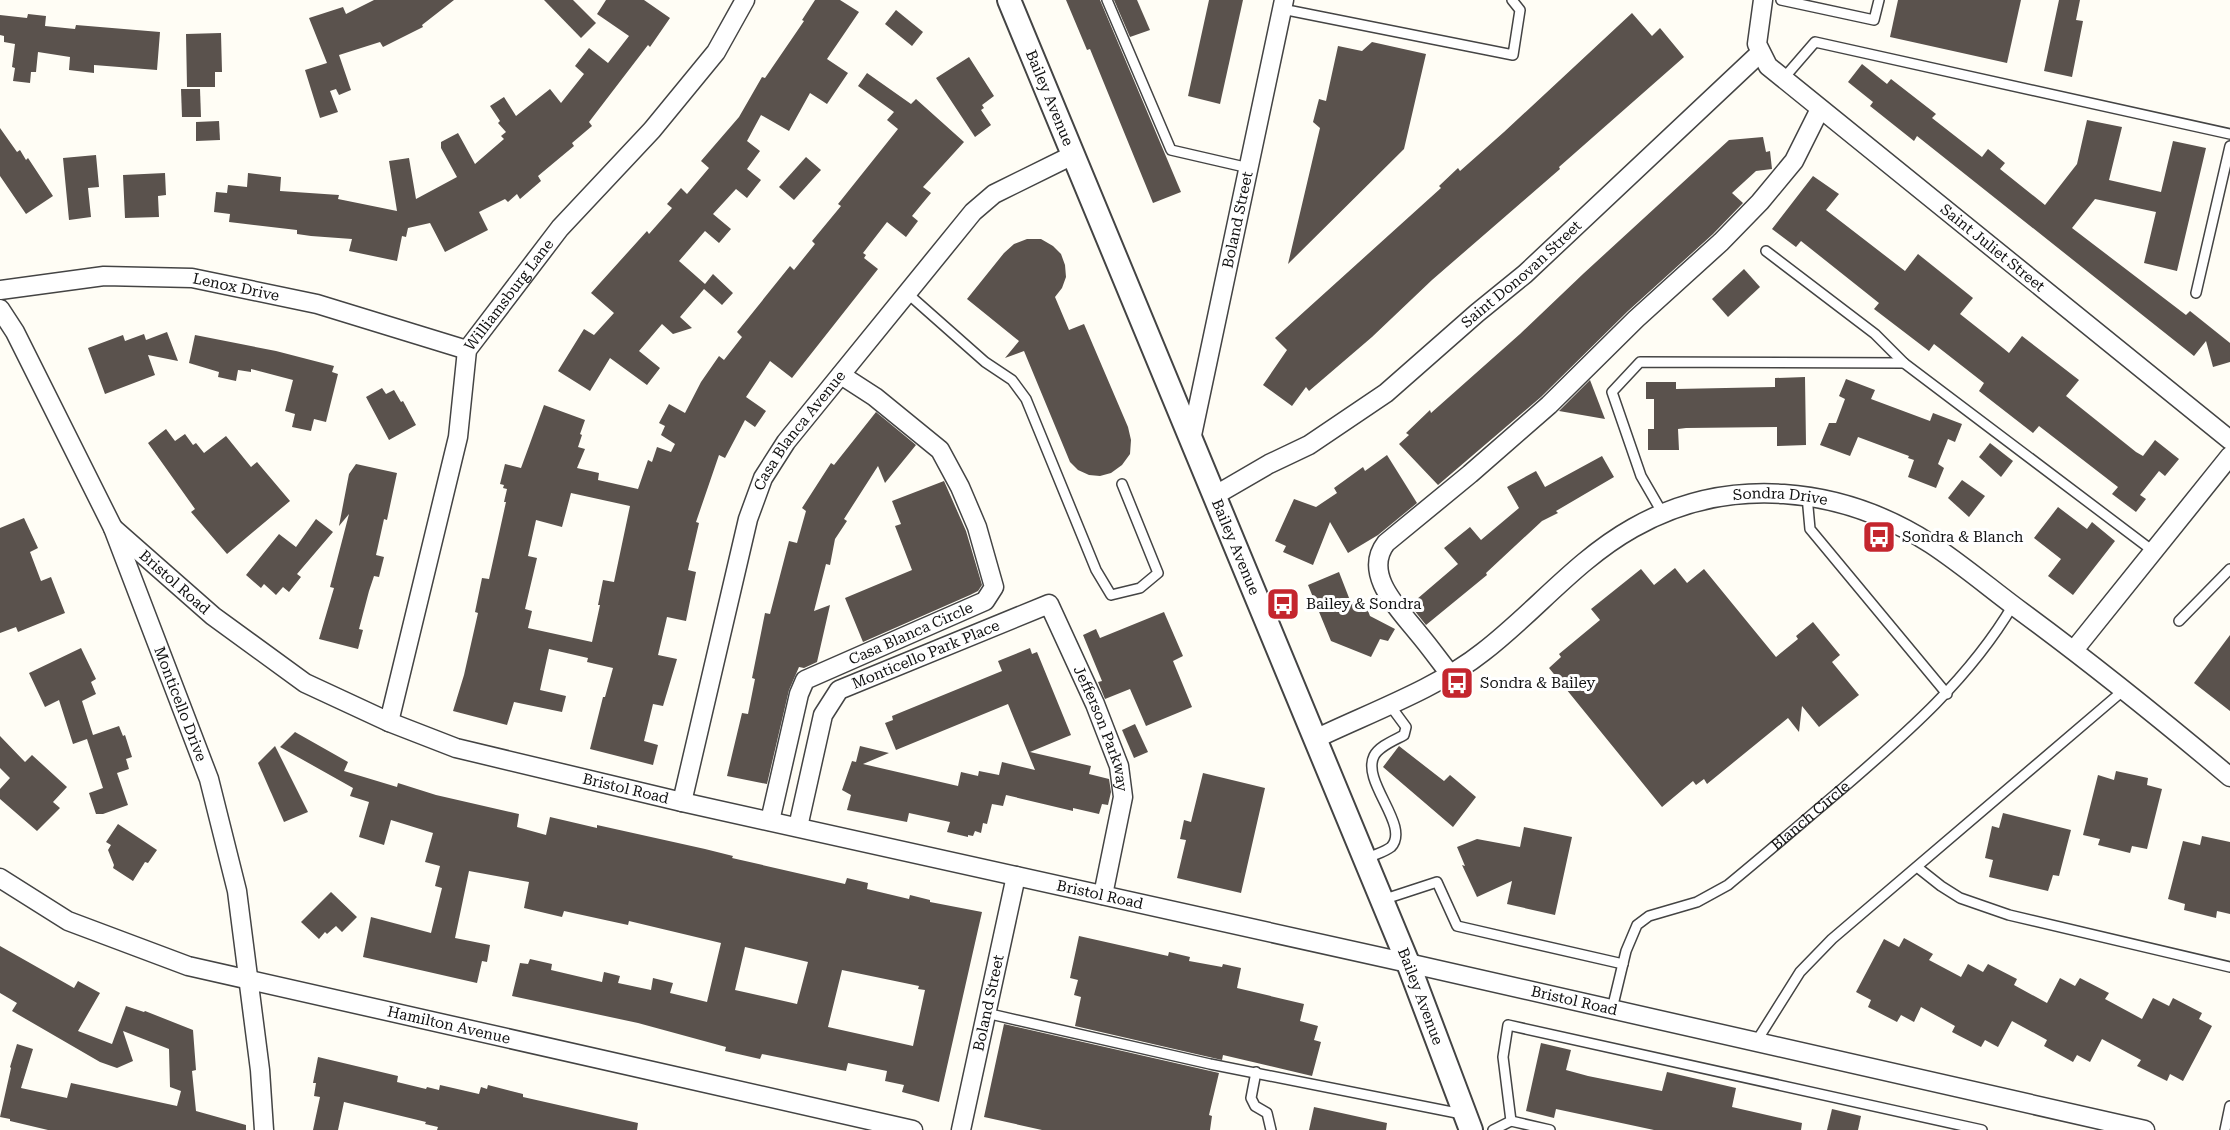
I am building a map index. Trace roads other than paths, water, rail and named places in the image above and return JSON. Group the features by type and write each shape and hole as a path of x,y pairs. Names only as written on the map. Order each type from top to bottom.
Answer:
{"street":[{"name":"Williamsburg Lane","path":"389,722 458,437 466,350 560,228 652,130 716,52 745,0"},
{"name":"Bailey Avenue","path":"1009,0 1408,963 1467,1124"},
{"path":"1760,53 1757,44 1763,0"},
{"name":"Boland Street","path":"1191,440 1283,4"},
{"name":"Saint Juliet Street","path":"1760,53 1768,66 1783,79 2230,441"},
{"name":"Saint Donovan Street","path":"1214,496 1269,464 1309,445 1386,393 1525,274 1760,53"},
{"path":"1450,674 1387,594 1378,572 1380,552 1386,543 1549,405 1636,319 1721,242 1760,202 1794,161 1820,109"},
{"name":"Casa Blanca Avenue","path":"682,802 748,519 763,478 786,442 973,212 994,194 1073,154"},
{"name":"Lenox Drive","path":"0,290 104,276 192,278 317,304 466,350"},
{"name":"Monticello Drive","path":"0,309 15,332 113,528 209,779 237,891 260,1070 264,1130"},
{"name":"Casa Blanca Circle","path":"770,821 799,694 805,680 985,601 994,587 977,527 960,487 940,450 875,397 841,375"},
{"path":"2074,650 2230,456"},
{"name":"Sondra Drive","path":"1315,739 1450,674 1483,652 1599,549 1635,526 1718,496 1750,493 1807,496 1842,502 1885,519 1930,544 2125,689 2230,777"},
{"name":"Bristol Road","path":"113,528 213,616 305,683 389,722 456,748 682,802 2145,1130"},
{"name":"Monticello Park Place","path":"798,827 823,715 839,690 1049,604"},
{"name":"Jefferson Parkway","path":"1049,604 1095,704 1119,766 1123,797 1103,895"},
{"name":"Boland Street","path":"961,1130 1016,876"},
{"name":"Hamilton Avenue","path":"0,878 68,921 188,966 913,1130"}],"lane":[{"path":"1107,0 1171,150 1249,168"},
{"path":"1283,4 1513,55 1520,10 1512,0"},
{"path":"1781,0 1874,20 1879,0"},
{"path":"1783,79 1815,42 2230,134"},
{"path":"2196,293 2230,146"},
{"path":"1766,251 1875,334 1904,363 2153,551"},
{"path":"907,293 985,362 1012,380 1026,399 1096,570 1111,595 1140,588 1158,573 1122,484"},
{"path":"1663,514 1641,476 1612,392 1640,362 1904,363"},
{"path":"1807,496 1810,529 1947,694"},
{"path":"2179,621 2230,568"},
{"name":"Blanch Circle","path":"1612,1009 1623,964 1637,926 1649,916 1697,902 1728,885 1909,733 1947,694 1995,636 2013,605"},
{"path":"1756,1042 1800,972 1832,939 2125,689"},
{"path":"1365,859 1390,847 1395,838 1396,828 1375,782 1371,767 1374,755 1381,748 1404,735 1406,727 1389,704"},
{"path":"1917,867 1960,898 2009,915 2230,967"},
{"path":"1382,900 1437,882 1457,926 1623,964"},
{"path":"986,1012 1210,1064 1256,1072 1467,1124"},
{"path":"1511,1121 1503,1057 1508,1025 1983,1130"},
{"path":"1256,1072 1251,1098 1255,1106 1267,1113 1271,1130"},
{"path":"2225,1130 2230,1106"},
{"path":"1492,1130 1511,1121 1550,1130"}],"place":[{"name":"Sondra & Blanch","path":"1879,537"},
{"name":"Bailey & Sondra","path":"1283,604"},
{"name":"Sondra & Bailey","path":"1457,683"}]}
